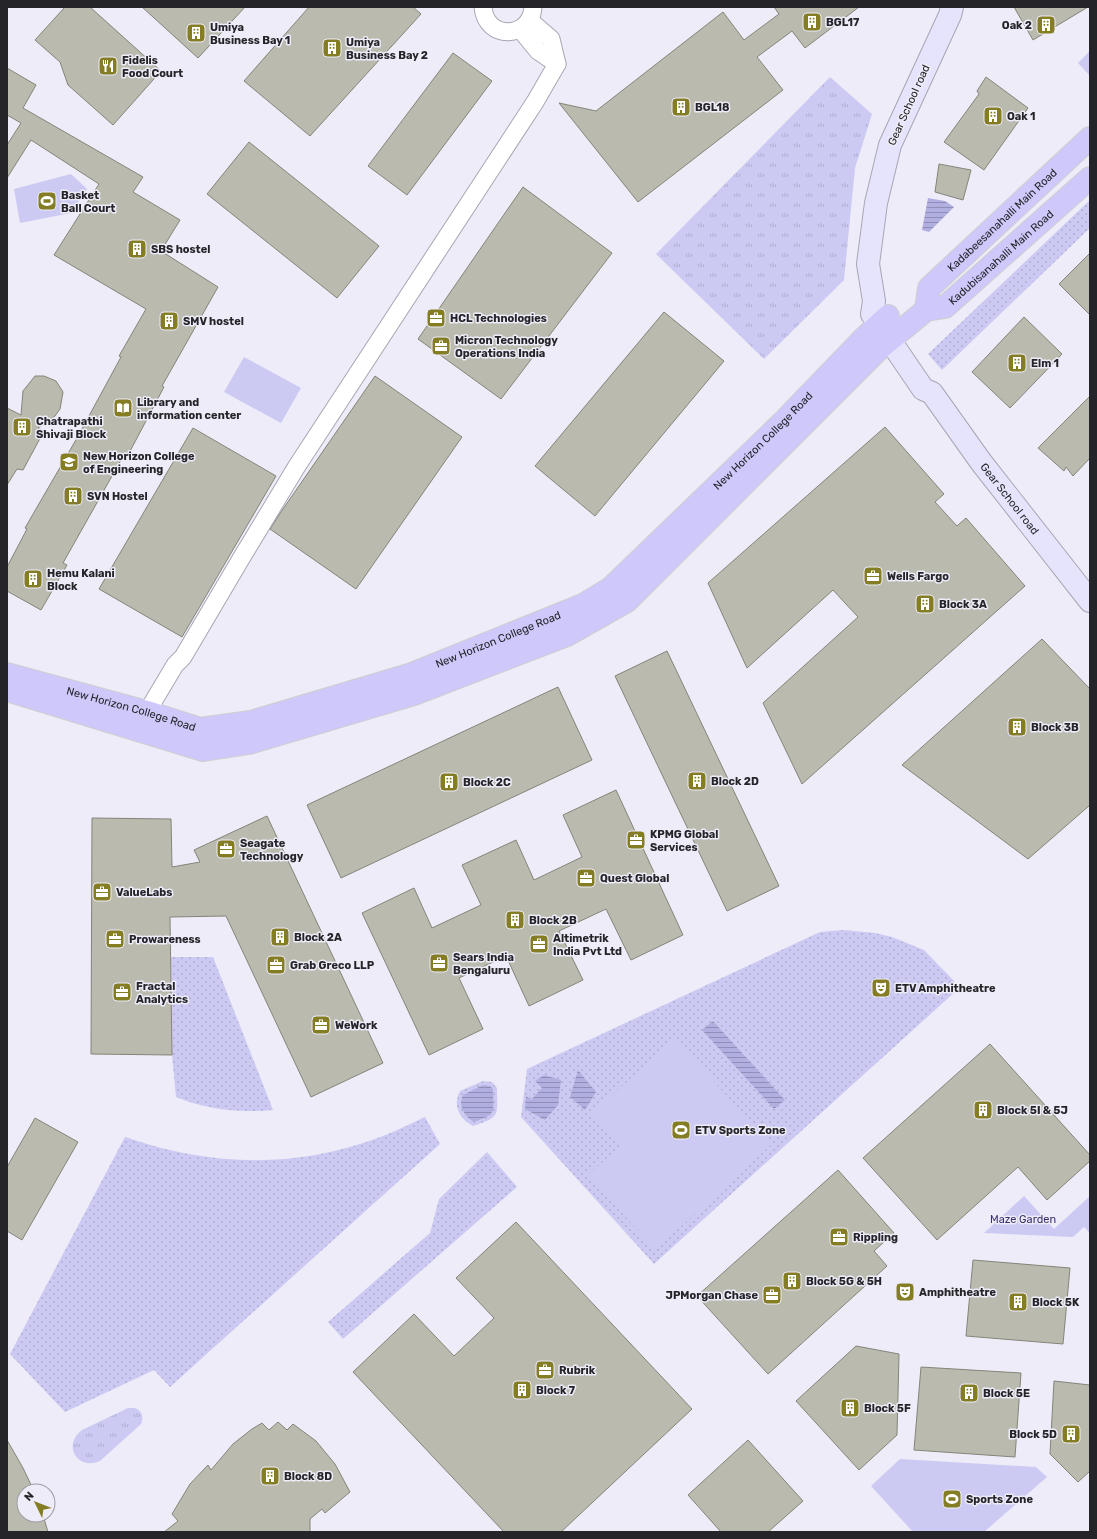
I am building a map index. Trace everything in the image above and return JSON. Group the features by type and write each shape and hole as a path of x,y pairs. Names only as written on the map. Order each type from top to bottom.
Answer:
{"main road":[{"name":"Gear School road","path":"952,7 950,15 890,145 876,203 868,264 885,322 923,389 932,393 981,462 1090,602"},
{"name":"Kadabeesanahalli Main Road","path":"926,310 930,288 1090,138"},
{"name":"Kadubisanahalli Main Road","path":"885,322 926,310 945,307 1090,178"},
{"name":"New Horizon College Road","path":"7,690 203,750 249,743 414,694 566,636 627,601 885,322"},
{"name":"New Horizon College Road","path":"7,674 147,712 200,729 250,722 412,674 583,605 611,588 885,322"}],"street":[{"path":"147,712 175,665 183,657 297,466 535,102 557,64 551,39 527,19 509,32 499,30 494,28 484,17 483,7"}],"green space":[{"path":"1090,51 1090,76 1078,63"},
{"path":"830,77 872,114 855,168 844,280 764,359 656,254"},
{"name":"Basket Ball Court","path":"71,174 87,189 71,213 20,223 14,189"},
{"path":"1090,200 1090,228 942,370 928,354"},
{"path":"244,357 301,388 281,423 224,392"},
{"path":"843,930 875,933 892,937 924,950 954,981 955,992 654,1264 521,1117 527,1069 820,932"},
{"path":"171,957 213,957 273,1110 224,1110 200,1105 176,1097 172,1055"},
{"name":"ETV Sports Zone","path":"675,1038 771,1145 655,1250 588,1175 620,1146 591,1114"},
{"path":"483,1081 492,1082 497,1088 497,1110 496,1114 489,1120 473,1126 461,1116 457,1107 458,1097 460,1091"},
{"path":"425,1117 440,1144 170,1387 154,1370 65,1412 10,1354 125,1137 156,1147 187,1154 250,1160 281,1159 344,1149 381,1137"},
{"path":"487,1152 517,1187 343,1339 328,1322 430,1233 439,1199"},
{"name":"Maze Garden","path":"1024,1196 1054,1229 1090,1196 1090,1233 1084,1227 1073,1237 984,1233"},
{"path":"128,1408 135,1408 141,1413 141,1424 100,1461 92,1463 79,1460 73,1449 73,1443 76,1436 82,1430"},
{"name":"Sports Zone","path":"900,1459 1036,1467 1047,1477 984,1532 913,1532 871,1486"}],"shaded area":[{"path":"928,198 945,201 954,207 929,232 922,230"},
{"path":"713,1021 785,1100 774,1109 702,1030"},
{"path":"578,1070 596,1092 585,1110 570,1097"},
{"path":"544,1075 561,1080 558,1105 545,1120 525,1109 526,1096 531,1100 542,1088 535,1081"},
{"path":"483,1085 490,1086 493,1089 493,1108 491,1114 474,1122 467,1117 461,1103 463,1095"}],"building":[{"name":"Fidelis Food Court","path":"65,7 90,7 161,71 113,125 68,85 60,62 35,40"},
{"name":"Umiya Business Bay 1","path":"142,7 245,7 198,58"},
{"name":"Umiya Business Bay 2","path":"309,7 413,7 421,14 310,136 244,81"},
{"name":"BGL18","path":"774,7 859,7 805,48 792,31 757,57 783,90 638,202 559,103 596,111 723,12 744,40 779,14"},
{"name":"Oak 2","path":"1014,7 1088,7 1033,40"},
{"path":"453,53 492,81 407,195 368,166"},
{"path":"7,68 36,85 23,108 143,177 133,192 180,220 161,251 218,287 162,386 164,387 128,455 125,453 63,563 67,565 41,610 7,591 7,567 27,529 25,528 77,438 121,357 119,356 146,309 54,255 99,184 31,140 7,178 7,145 21,123 7,115"},
{"name":"Oak 1","path":"986,77 1028,108 984,170 944,142 979,94 977,91"},
{"path":"249,142 379,246 337,298 207,194"},
{"path":"939,164 971,170 963,200 935,192"},
{"path":"523,187 612,253 501,399 418,339"},
{"path":"1090,253 1090,315 1059,284"},
{"path":"664,312 724,361 595,516 535,466"},
{"name":"Elm 1","path":"1024,317 1062,354 1010,408 972,372"},
{"name":"Chatrapathi Shivaji Block","path":"35,376 44,376 56,381 63,392 60,409 55,416 38,428 44,431 23,470 17,469 7,485 7,408 21,415 23,391"},
{"path":"375,376 462,437 356,589 270,529"},
{"path":"1090,396 1090,458 1073,476 1066,467 1064,471 1038,448"},
{"name":"Block 3A","path":"885,427 944,494 935,502 957,526 966,518 1025,586 802,784 763,703 858,617 833,590 747,668 708,583"},
{"path":"193,428 276,476 182,637 99,589"},
{"name":"Block 3B","path":"1042,639 1090,689 1090,805 1028,859 902,765"},
{"name":"Block 2D","path":"667,651 779,886 727,911 615,676"},
{"name":"Block 2C","path":"558,687 592,760 341,878 307,805"},
{"name":"Block 2B","path":"616,790 683,935 631,960 606,909 559,931 583,980 529,1006 506,956 459,978 483,1029 429,1055 362,913 414,888 432,928 481,905 462,865 516,840 534,880 582,857 563,815"},
{"name":"Block 2A","path":"267,816 383,1063 311,1097 226,916 170,917 172,1055 91,1054 92,818 171,819 172,867 200,862 194,850"},
{"name":"Block 5I & 5J","path":"990,1044 1090,1155 1090,1161 1047,1200 1018,1167 937,1240 863,1158"},
{"path":"35,1118 78,1142 22,1240 7,1231 7,1167"},
{"name":"Block 5G & 5H","path":"838,1170 894,1233 874,1251 887,1266 768,1374 697,1296"},
{"name":"Block 7","path":"516,1222 692,1409 561,1532 504,1532 353,1372 414,1314 454,1356 494,1318 456,1278"},
{"name":"Block 5K","path":"973,1260 1070,1268 1063,1344 966,1336"},
{"name":"Block 5F","path":"856,1346 899,1354 897,1435 859,1470 796,1401"},
{"name":"Block 5E","path":"921,1367 1021,1373 1015,1457 914,1450"},
{"name":"Block 5D","path":"1054,1381 1090,1385 1090,1471 1078,1482 1050,1454"},
{"name":"Block 8D","path":"278,1422 287,1430 293,1424 316,1441 335,1464 350,1492 325,1513 322,1509 310,1519 310,1532 164,1532 178,1521 172,1514 190,1484 208,1465 211,1470 233,1444 252,1429 262,1423 269,1430"},
{"path":"7,1440 30,1483 16,1483 16,1523 45,1523 48,1532 7,1532"},
{"path":"748,1440 803,1501 768,1532 721,1532 688,1495"}],"place":[{"name":"BGL17","path":"812,22"},
{"name":"Oak 2","path":"1046,25"},
{"name":"Umiya Business Bay 1","path":"196,33"},
{"name":"Umiya Business Bay 2","path":"332,48"},
{"name":"Fidelis Food Court","path":"108,66"},
{"name":"BGL18","path":"681,107"},
{"name":"Oak 1","path":"993,116"},
{"name":"Basket Ball Court","path":"47,201"},
{"name":"SBS hostel","path":"137,249"},
{"name":"HCL Technologies","path":"436,318"},
{"name":"SMV hostel","path":"169,321"},
{"name":"Micron Technology Operations India","path":"441,346"},
{"name":"Elm 1","path":"1017,363"},
{"name":"Library and information center","path":"123,408"},
{"name":"Chatrapathi Shivaji Block","path":"22,427"},
{"name":"New Horizon College of Engineering","path":"69,462"},
{"name":"SVN Hostel","path":"73,496"},
{"name":"Wells Fargo","path":"873,576"},
{"name":"Hemu Kalani Block","path":"33,579"},
{"name":"Block 3A","path":"925,604"},
{"name":"Block 3B","path":"1017,727"},
{"name":"Block 2D","path":"697,781"},
{"name":"Block 2C","path":"449,782"},
{"name":"KPMG Global Services","path":"636,840"},
{"name":"Seagate Technology","path":"226,849"},
{"name":"Quest Global","path":"586,878"},
{"name":"ValueLabs","path":"102,892"},
{"name":"Block 2B","path":"515,920"},
{"name":"Block 2A","path":"280,937"},
{"name":"Prowareness","path":"115,939"},
{"name":"Altimetrik India Pvt Ltd","path":"539,944"},
{"name":"Sears India Bengaluru","path":"439,963"},
{"name":"Grab Greco LLP","path":"276,965"},
{"name":"ETV Amphitheatre","path":"881,988"},
{"name":"Fractal Analytics","path":"122,992"},
{"name":"WeWork","path":"321,1025"},
{"name":"Block 5I & 5J","path":"983,1110"},
{"name":"ETV Sports Zone","path":"681,1130"},
{"name":"Rippling","path":"839,1237"},
{"name":"Block 5G & 5H","path":"792,1281"},
{"name":"Amphitheatre","path":"905,1292"},
{"name":"JPMorgan Chase","path":"772,1295"},
{"name":"Block 5K","path":"1018,1302"},
{"name":"Rubrik","path":"545,1370"},
{"name":"Block 7","path":"522,1390"},
{"name":"Block 5E","path":"969,1393"},
{"name":"Block 5F","path":"850,1408"},
{"name":"Block 5D","path":"1071,1434"},
{"name":"Block 8D","path":"270,1476"},
{"name":"Sports Zone","path":"952,1499"}]}
